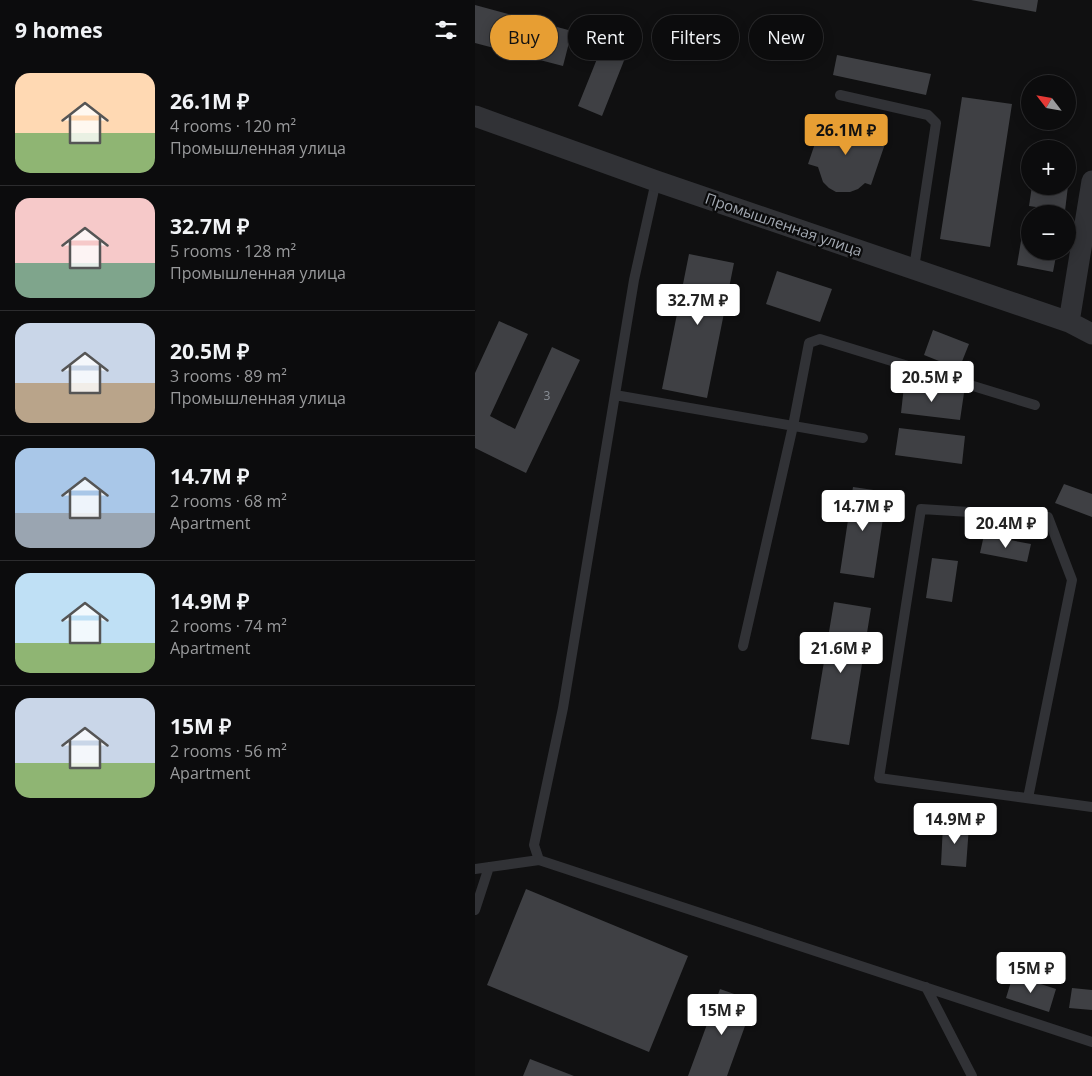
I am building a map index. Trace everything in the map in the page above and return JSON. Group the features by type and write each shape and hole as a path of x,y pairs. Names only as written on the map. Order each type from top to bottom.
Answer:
{"street":[{"name":"Промышленная улица","path":"475,116 656,181 1069,322 1092,334"},
{"path":"1069,322 1092,181"}],"lane":[{"path":"840,95 928,115 935,123 913,268"},
{"path":"539,860 534,845 563,708 634,280 656,181"},
{"path":"743,646 793,426 809,343 820,339 1035,405"},
{"path":"615,395 863,438"},
{"path":"1028,798 1072,580 1048,517 921,509 879,778 1092,807"},
{"path":"475,869 539,860 1092,1042"},
{"path":"475,910 489,867"},
{"path":"926,987 972,1076"}],"building":[{"path":"971,0 1038,0 1036,12"},
{"path":"475,5 512,15 490,15 490,47 475,43"},
{"path":"558,27 568,30 568,47 563,66 540,60 558,60"},
{"path":"837,55 931,74 926,95 833,75"},
{"path":"597,60 624,60 602,116 578,106"},
{"path":"962,97 1012,104 990,247 940,239"},
{"path":"824,117 887,138 871,185 865,183 858,189 850,192 836,192 823,182 818,167 808,164"},
{"path":"1031,195 1067,195 1066,205 1029,205"},
{"path":"1021,241 1021,260 1055,260 1053,272 1017,265"},
{"path":"689,254 734,263 707,398 662,389"},
{"path":"777,271 832,289 820,322 766,304"},
{"path":"499,321 528,334 490,416 515,429 552,347 580,360 526,473 475,448 475,373"},
{"path":"933,330 969,344 959,369 924,355"},
{"path":"904,386 964,393 960,420 901,413"},
{"path":"899,428 965,436 962,464 895,455"},
{"path":"1064,484 1092,494 1092,517 1055,503"},
{"path":"853,487 887,492 874,578 840,573"},
{"path":"984,535 1031,544 1027,562 980,553"},
{"path":"932,558 958,561 952,602 926,598"},
{"path":"834,602 871,608 849,745 811,739"},
{"path":"943,824 969,826 966,867 941,865"},
{"path":"526,889 688,956 649,1052 487,985"},
{"path":"1013,975 1056,989 1049,1012 1006,998"},
{"path":"1072,988 1092,990 1092,1010 1069,1008"},
{"path":"720,989 754,1001 727,1076 688,1076"},
{"path":"530,1059 574,1076 523,1076"}]}
